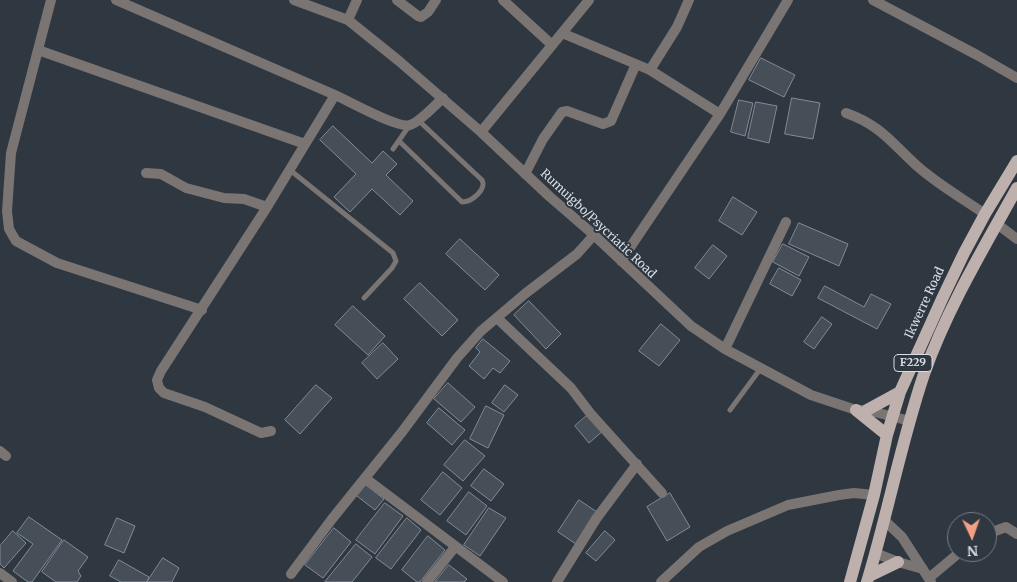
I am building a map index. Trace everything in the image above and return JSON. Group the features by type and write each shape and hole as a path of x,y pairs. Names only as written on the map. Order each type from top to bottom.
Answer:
{"main road":[{"name":"Ikwerre Road","path":"850,582 874,496 887,435 900,392 942,299 985,214 1017,161"},
{"name":"F229","path":"868,579 924,374 940,335 977,259 1017,188"},
{"path":"887,435 861,410 900,392"},
{"path":"868,579 898,562"}],"street":[{"path":"51,0 11,154 7,211 9,229 16,241 57,263 202,310"},
{"path":"116,0 335,95 397,124 414,123 443,98"},
{"name":"Rumuigbo/Psycriatic Road","path":"294,0 348,20 443,98 691,326 725,349 811,395 861,410 910,421"},
{"path":"348,20 357,0"},
{"path":"397,0 421,17 428,12 436,0"},
{"path":"503,0 552,44"},
{"path":"481,132 589,0"},
{"path":"650,70 677,26 689,0"},
{"path":"621,261 720,114 788,0"},
{"path":"873,0 1017,78"},
{"path":"562,33 650,70 720,114"},
{"path":"38,50 305,144"},
{"path":"525,174 543,140 562,112 567,111 604,124 611,121 636,64"},
{"path":"271,431 261,433 206,407 164,393 159,388 157,380 267,207 335,95"},
{"path":"846,113 862,119 881,131 925,172 985,214"},
{"path":"146,173 161,174 190,189 224,198 244,199 267,207"},
{"path":"725,349 786,222"},
{"path":"997,224 1017,239"},
{"path":"291,574 457,358 481,331 577,254 594,235"},
{"path":"497,318 571,388 590,413 662,493"},
{"path":"557,582 596,519 637,464"},
{"path":"365,478 503,582"},
{"path":"661,582 699,547 727,531 788,505 854,493 874,496"},
{"path":"884,521 902,537 930,580 949,562"},
{"path":"997,530 1006,526 1017,534"},
{"path":"427,582 455,547"},
{"path":"875,553 923,569"}],"lane":[{"path":"393,149 399,141 414,123 482,180 484,187 470,201 462,202 399,141"},
{"path":"289,170 393,253 396,261 392,268 364,298"},
{"path":"730,410 761,368"}],"building":[{"path":"761,58 795,75 784,97 749,80"},
{"path":"792,98 820,103 813,139 785,134"},
{"path":"739,100 753,103 745,136 731,132"},
{"path":"756,102 777,106 769,143 748,138"},
{"path":"333,126 372,163 383,151 397,164 386,175 413,201 400,215 372,189 350,212 334,197 356,174 320,140"},
{"path":"733,197 757,212 742,235 719,221"},
{"path":"799,223 848,244 839,266 789,244"},
{"path":"460,239 499,275 485,290 446,254"},
{"path":"783,244 809,257 799,276 773,262"},
{"path":"713,245 727,256 709,279 695,268"},
{"path":"779,268 801,280 792,296 770,284"},
{"path":"420,283 458,320 442,336 404,299"},
{"path":"825,286 864,307 871,294 891,304 877,329 818,298"},
{"path":"529,301 561,334 546,349 514,315"},
{"path":"353,306 385,336 368,355 335,325"},
{"path":"822,317 832,324 814,349 804,342"},
{"path":"661,324 680,340 659,366 639,351"},
{"path":"483,339 510,361 500,373 493,368 484,379 469,366 480,352 476,348"},
{"path":"383,343 398,359 377,379 362,363"},
{"path":"448,383 475,407 461,422 434,399"},
{"path":"316,385 332,398 300,434 285,420"},
{"path":"505,385 518,395 504,412 492,403"},
{"path":"486,406 504,415 488,448 470,439"},
{"path":"439,408 465,430 452,445 427,423"},
{"path":"590,413 604,430 589,443 575,426"},
{"path":"465,440 485,456 463,481 444,465"},
{"path":"484,469 504,484 491,501 471,486"},
{"path":"443,472 462,488 440,515 421,500"},
{"path":"366,485 384,499 375,510 357,496"},
{"path":"469,492 487,506 466,535 447,521"},
{"path":"670,493 690,527 667,541 647,507"},
{"path":"579,500 597,512 576,544 558,532"},
{"path":"385,503 403,516 375,554 356,540"},
{"path":"489,508 506,518 480,556 464,545"},
{"path":"29,517 62,540 32,582 28,582 13,571 33,544 17,533"},
{"path":"117,518 135,526 124,553 105,545"},
{"path":"407,518 421,530 391,569 376,558"},
{"path":"334,528 351,542 323,578 305,565"},
{"path":"13,531 26,543 4,568 0,564 0,546"},
{"path":"605,531 615,540 596,561 586,553"},
{"path":"428,536 445,550 420,582 417,582 402,570"},
{"path":"64,540 88,557 78,571 81,576 77,582 56,582 42,572"},
{"path":"356,544 372,557 352,582 325,582"},
{"path":"163,558 179,568 172,582 147,582"},
{"path":"119,560 149,577 147,582 121,582 110,576"},
{"path":"449,565 467,579 464,582 435,582"}]}
